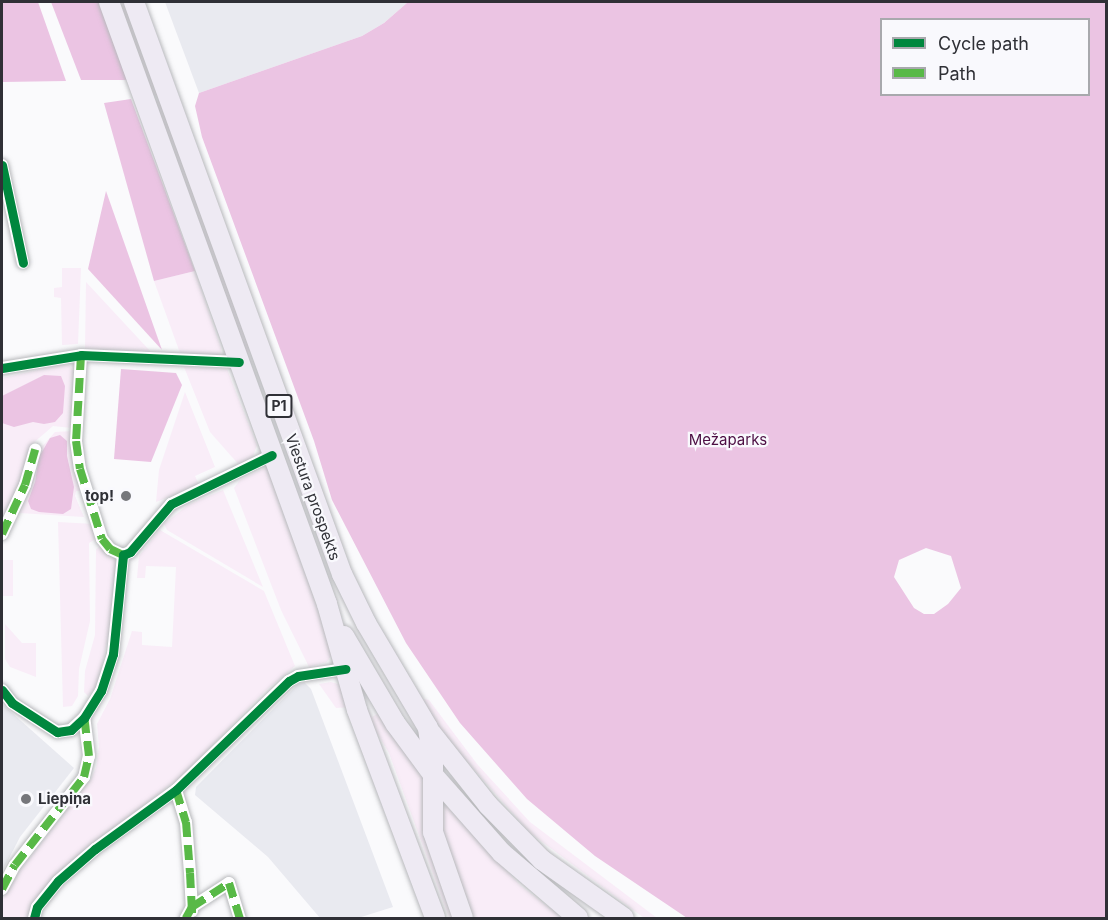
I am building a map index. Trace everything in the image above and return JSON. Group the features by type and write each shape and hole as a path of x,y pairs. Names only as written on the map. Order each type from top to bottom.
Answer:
{"main road":[{"name":"Viestura prospekts","path":"109,2 327,604 357,710 435,918"},
{"name":"Viestura prospekts","path":"134,2 342,574 366,623 428,729 434,776 433,832 464,918"},
{"path":"239,362 262,358"},
{"path":"327,604 390,715 434,776 502,853 578,918"},
{"path":"428,729 489,805 542,860 624,918"}],"street":[{"path":"2,165 23,263"},
{"path":"81,354 76,441 80,468 102,539 113,551 123,555 130,552 171,504 272,455"},
{"path":"2,368 81,354 239,362"},
{"path":"2,534 25,485 35,449"},
{"path":"2,690 12,703 57,732 71,730 84,718 101,691 114,654 123,555"},
{"path":"34,918 37,907 58,881 95,849 176,790 289,681 298,676 345,669"},
{"path":"2,889 15,865 84,777 89,756 84,718"},
{"path":"176,790 186,822 192,913"},
{"path":"186,918 229,883 240,918"}],"shaded area":[{"path":"119,2 125,2 159,95 152,96"},
{"path":"165,2 408,2 384,23 362,36 199,93"},
{"path":"161,100 250,351 247,354 154,102"},
{"path":"62,268 81,268 78,344 62,345 61,298 54,297 54,288 62,287"},
{"path":"195,271 221,348 221,353 216,356 180,353 154,281"},
{"path":"86,282 151,352 85,349"},
{"path":"69,365 74,372 72,428 53,426 31,445 21,481 2,526 2,378"},
{"path":"184,367 227,369 257,445 252,459 239,465 210,432"},
{"path":"185,392 215,467 195,476 199,485 156,502 159,470"},
{"path":"72,431 81,491 76,491 75,496 84,517 19,513 38,451 55,432"},
{"path":"267,467 332,648 327,662 309,667 281,610 234,488 240,480"},
{"path":"223,490 263,587 167,530 164,524 188,505"},
{"path":"58,522 94,524 97,538 89,543 90,621 79,669 78,696 72,706 63,707"},
{"path":"160,530 264,591 295,666 265,691 185,773 81,854 33,902 27,918 2,918 2,900 18,873 91,779 96,768 99,747 97,724 110,699 132,631 142,632 142,645 172,647 176,567 146,566 145,578 137,578 139,556"},
{"path":"101,546 116,557 112,618 96,687 88,696 84,692 85,671 95,635 96,549"},
{"path":"2,560 13,560 13,596 2,596"},
{"path":"5,624 22,643 36,643 36,677 10,667 5,659"},
{"path":"304,682 311,689 393,907 358,918 320,918 268,857 195,795 196,787 297,685"},
{"path":"331,682 341,685 351,707 336,708 319,684"},
{"path":"429,700 477,764 530,822 657,918 644,918 529,832 450,742 421,701"},
{"name":"Liepiņa","path":"2,704 74,768 20,837 2,872"},
{"path":"368,709 372,717 379,713 423,775 455,918 449,918 389,753 374,728 366,710"},
{"path":"441,800 521,886 563,918 474,918 447,849 441,820"}],"green space":[{"path":"2,2 38,2 66,81 3,82"},
{"path":"51,2 101,2 128,80 81,80"},
{"name":"Mežaparks","path":"408,2 1106,2 1106,918 687,918 595,856 527,799 460,723 406,643 332,500 314,441 202,137 195,106 199,93 362,36 384,23","holes":["926,548 951,556 961,588 948,604 934,614 924,614 914,608 894,577 899,560"]},
{"path":"131,99 195,271 154,281 104,103"},
{"path":"106,191 162,350 88,269"},
{"path":"121,369 176,373 182,385 151,462 114,459"},
{"path":"44,375 61,376 65,386 63,413 55,422 44,424 33,422 14,427 2,423 2,396"},
{"path":"60,435 67,441 67,456 74,487 71,509 63,514 39,512 31,509 28,501 35,482 39,457 50,438"}],"marked path":[{"path":"81,355 76,441 80,469 102,539 110,549 123,555"},
{"path":"2,534 25,485 35,449"},
{"path":"2,889 15,865 84,777 89,756 84,718"},
{"path":"176,790 186,822 190,873 192,907 186,918"},
{"path":"192,913 192,907 229,883 240,918"}],"cycle path":[{"path":"2,165 23,263"},
{"path":"2,368 81,355 239,362"},
{"path":"2,690 12,703 57,732 71,730 84,718 101,691 113,654 123,555 130,552 171,504 272,455"},
{"path":"34,918 37,907 58,881 95,849 176,790 289,681 298,676 345,669"}],"place":[{"name":"top!","path":"126,496"},
{"name":"Liepiņa","path":"26,799"}]}
